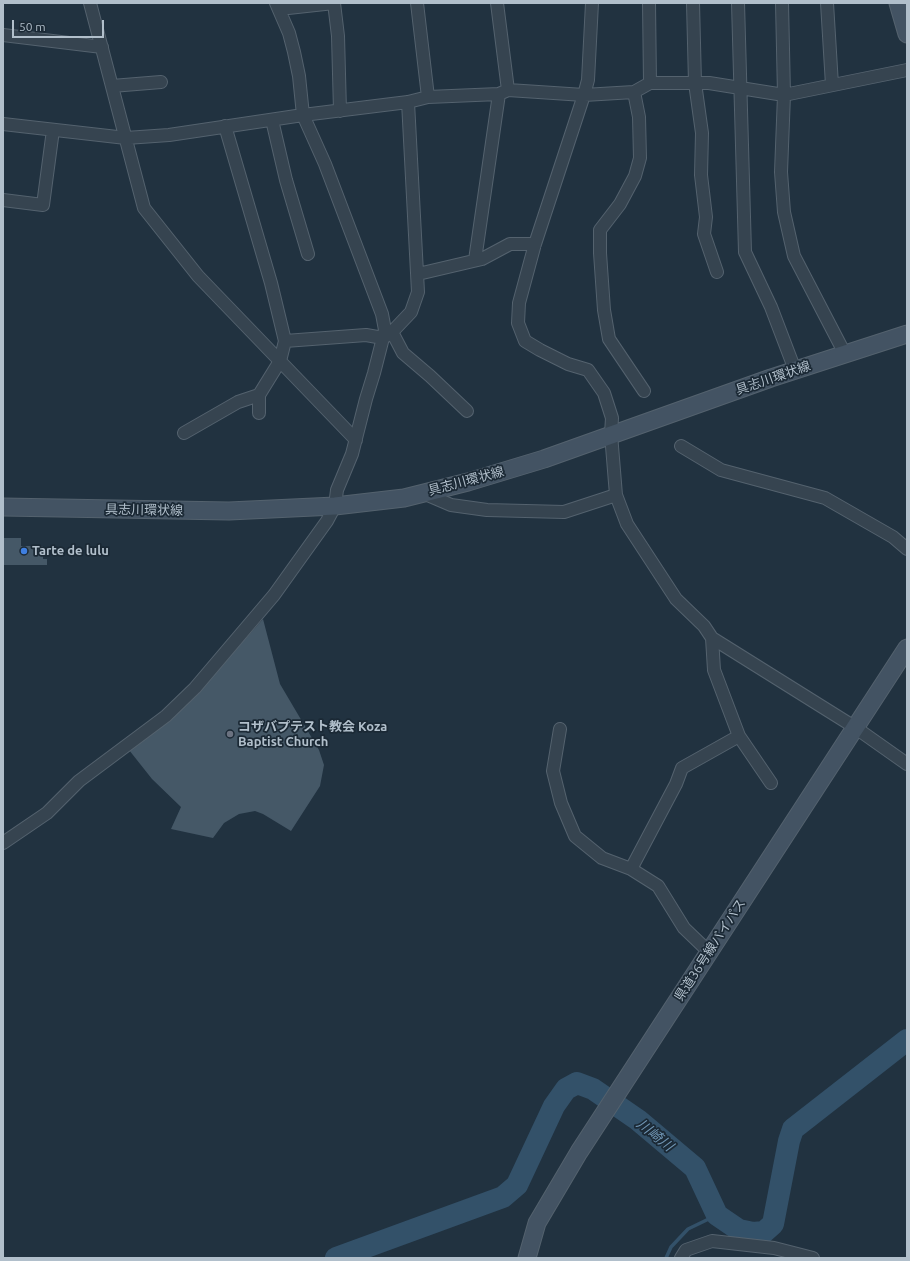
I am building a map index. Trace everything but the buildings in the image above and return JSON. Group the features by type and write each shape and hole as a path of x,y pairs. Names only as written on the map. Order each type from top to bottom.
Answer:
{"main road":[{"path":"898,3 907,34"},
{"name":"具志川環状線","path":"3,507 229,511 335,506 404,498 468,482 544,459 795,370 907,334"},
{"name":"県道36号線バイパス","path":"527,1258 537,1223 579,1152 907,648"}],"street":[{"path":"90,3 144,208 198,276 356,440"},
{"path":"340,111 338,36 334,3 278,5 289,33 294,52 299,76 303,115 326,164 382,314 385,330 403,353 430,376 467,412"},
{"path":"417,3 428,97"},
{"path":"475,260 504,92 498,3"},
{"path":"592,3 588,80 535,244 520,303 518,323 525,341 568,364 588,370 604,393 612,418 611,434 616,495 627,524 676,599 704,626 712,638 856,728 907,764"},
{"path":"649,3 650,83"},
{"path":"694,3 695,83 702,133 701,175 706,217 704,234 717,272"},
{"path":"738,3 745,252 771,307 795,370"},
{"path":"782,3 784,95 780,172 784,212 794,256 845,354"},
{"path":"827,3 832,85"},
{"path":"3,36 102,47"},
{"path":"3,124 126,138 169,135 303,115 408,102 428,97 504,92 584,95 634,92 650,83 709,83 784,95 907,70"},
{"path":"112,86 161,82"},
{"path":"634,92 639,117 640,158 635,176 620,204 600,230 600,253 604,310 609,339 644,391"},
{"path":"3,843 47,813 80,781 166,716 195,688 274,596 327,521 335,506 337,490 352,454 366,399 388,335 411,312 418,292 408,102"},
{"path":"272,120 286,180 308,254"},
{"path":"225,126 271,283 285,341 280,362 260,395 259,413"},
{"path":"3,200 43,205 53,130"},
{"path":"418,274 482,259 510,244 535,244"},
{"path":"285,341 366,335 388,335"},
{"path":"184,433 238,402 260,395"},
{"path":"682,446 721,470 825,498 893,537 907,549"},
{"path":"423,493 451,505 487,510 564,512 616,495"},
{"path":"712,638 714,670 738,736 772,783"},
{"path":"560,728 553,771 561,803 575,836 602,858 631,869 658,886 684,928 709,952"},
{"path":"631,869 676,784 682,768 738,736"},
{"path":"681,1258 686,1250 712,1242 774,1248 813,1258"}],"waterway":[{"name":"川崎川","path":"336,1258 503,1197 517,1185 554,1106 566,1089 577,1083 593,1089 638,1120 695,1168 717,1215 739,1230 753,1233 764,1232 773,1224 789,1141 793,1129 907,1040"},
{"path":"666,1258 671,1247 688,1229 717,1215"}],"place":[{"name":"Tarte de lulu","path":"24,551"},
{"name":"コザバプテスト教会 Koza Baptist Church","path":"230,734"}]}
